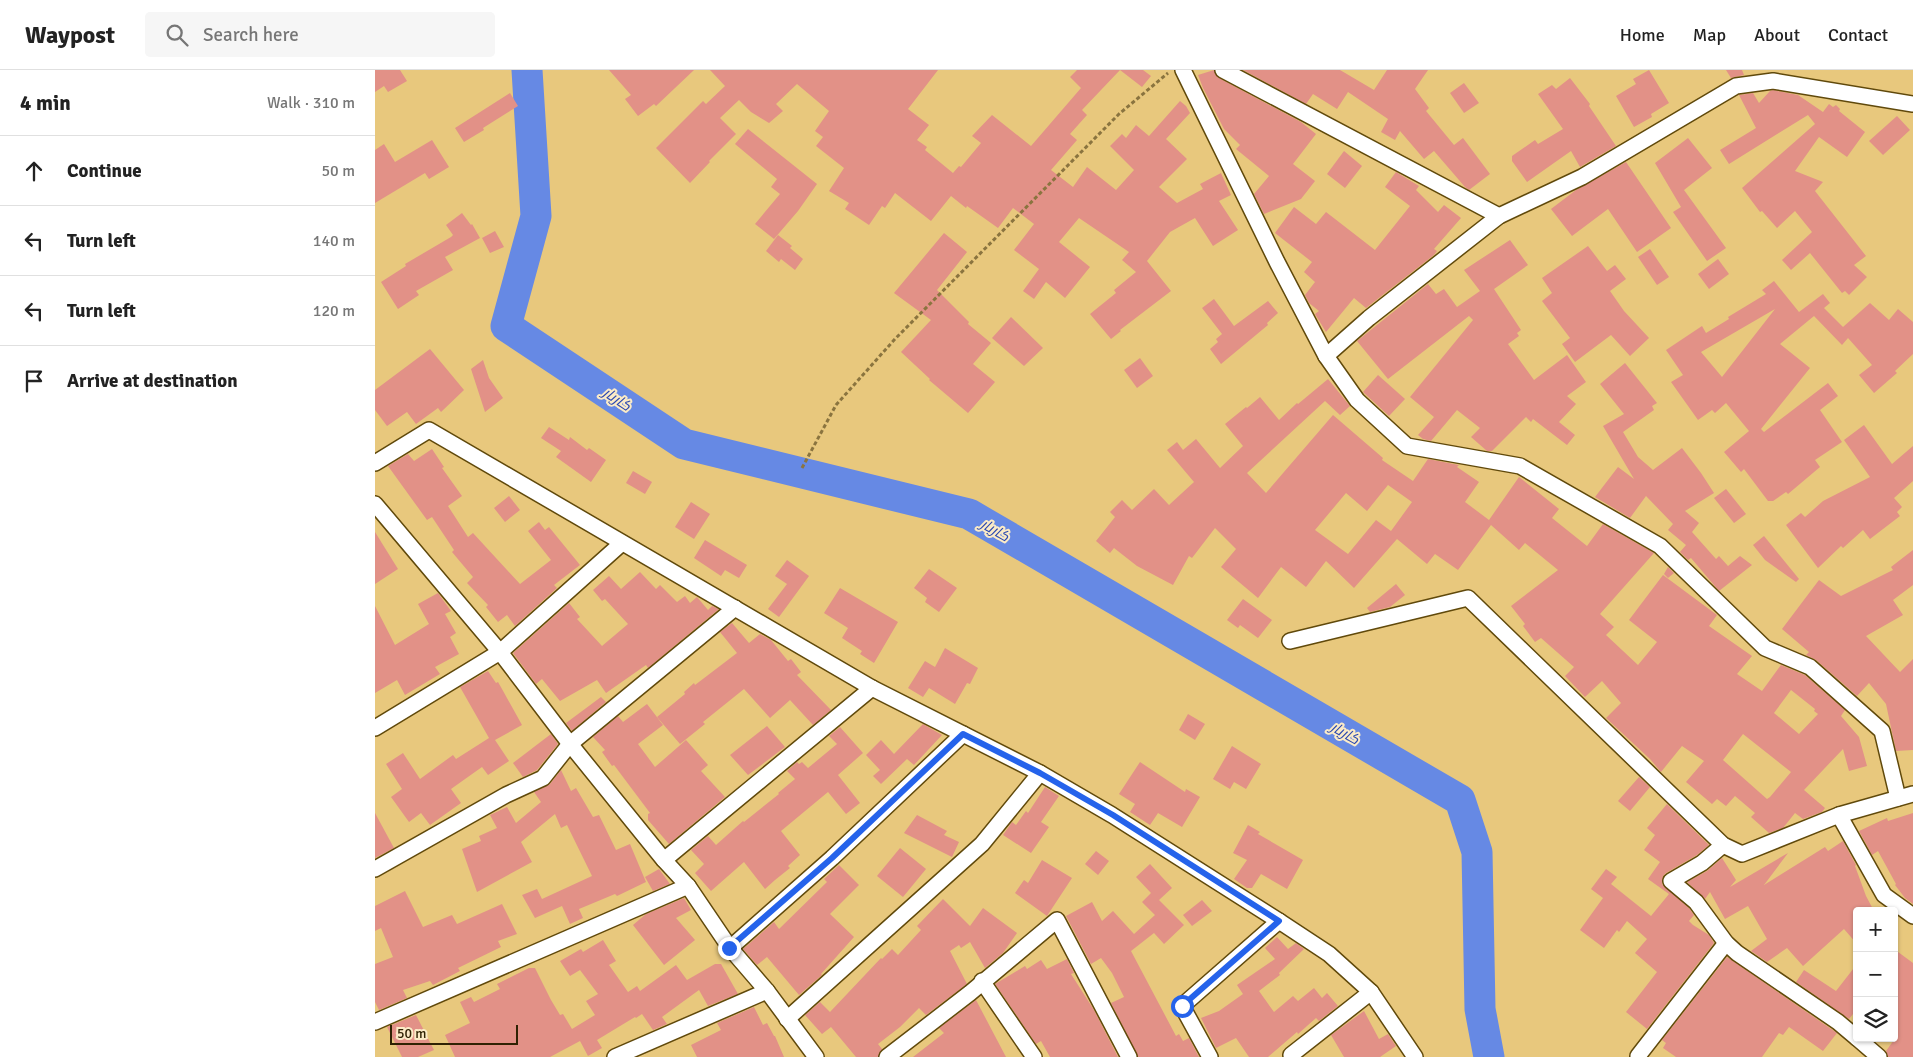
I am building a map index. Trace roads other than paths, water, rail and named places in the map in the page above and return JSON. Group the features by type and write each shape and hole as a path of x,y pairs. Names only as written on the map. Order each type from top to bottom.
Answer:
{"street":[{"path":"1183,70 1277,262 1326,356 1357,400 1407,446 1520,466 1659,546 1765,648 1811,666 1882,731 1906,796 1839,815 1742,854 1723,845 1468,598 1290,641"},
{"path":"1223,70 1499,216"},
{"path":"1326,356 1369,318 1499,216 1582,178 1736,86 1773,81 1913,104"},
{"path":"375,463 429,430 872,688 1040,773 1113,815 1329,954 1371,992 1415,1057"},
{"path":"375,504 500,652 570,744 664,860 689,886 729,948 767,991 817,1057"},
{"path":"375,728 500,652 622,543"},
{"path":"375,869 505,795 543,778 570,744 735,608"},
{"path":"664,860 872,688"},
{"path":"729,948 832,858 963,734"},
{"path":"787,1019 982,844 1040,773"},
{"path":"1839,815 1884,895 1913,916"},
{"path":"1723,845 1702,863 1671,881 1696,902 1726,943 1737,953 1838,1022 1853,1035"},
{"path":"375,1022 689,886"},
{"path":"887,1057 969,993 1057,920 1129,1057"},
{"path":"1210,1057 1182,1006 1279,921"},
{"path":"1639,1057 1726,943"},
{"path":"982,981 1034,1057"},
{"path":"615,1057 767,991"},
{"path":"1291,1055 1371,992"},
{"path":"1862,1042 1879,1057"}],"waterway":[{"name":"کاربار","path":"527,70 536,216 506,326 684,444 969,514 1460,800 1477,852 1480,1009 1489,1057"}]}
